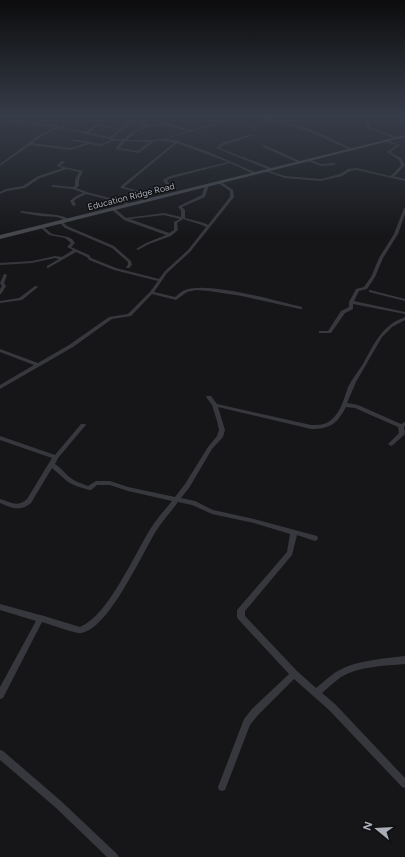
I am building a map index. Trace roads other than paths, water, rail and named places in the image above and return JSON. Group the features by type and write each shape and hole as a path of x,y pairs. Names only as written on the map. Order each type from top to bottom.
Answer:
{"main road":[{"name":"Education Ridge Road","path":"0,237 320,157"}],"street":[{"path":"0,164 11,157"},
{"path":"147,194 122,187 159,157"},
{"path":"217,157 255,173"},
{"path":"241,157 272,169"},
{"path":"289,157 300,162"},
{"path":"397,157 405,159"},
{"path":"390,177 402,166 400,159"},
{"path":"308,160 318,165 334,164"},
{"path":"63,162 58,166 81,171 77,180 77,186 74,188"},
{"path":"170,189 165,181 171,177 231,162"},
{"path":"0,193 24,186 39,177 66,168"},
{"path":"266,170 285,177 319,180 341,176 345,171 354,169 405,180"},
{"path":"0,387 71,346 111,318 129,315 151,293 160,280 189,251 232,197 232,192 219,182"},
{"path":"207,185 204,196 207,202"},
{"path":"53,186 74,188 86,193 130,204"},
{"path":"74,205 72,201 74,199 86,193"},
{"path":"138,249 148,242 170,235 176,230 175,223 183,218 184,212 181,206 204,196"},
{"path":"113,209 125,219 170,235"},
{"path":"321,332 329,332 343,312 351,308 351,302 358,290 366,288 381,258 396,234 405,209"},
{"path":"22,212 63,217 66,227 113,247 130,262 128,267"},
{"path":"125,219 158,214 183,218 208,227"},
{"path":"41,226 52,235 70,238 72,243 70,247 75,251 88,256 90,259 115,269 160,280"},
{"path":"48,267 75,251"},
{"path":"0,264 32,262 55,257 63,258"},
{"path":"0,293 4,286 2,282 5,275"},
{"path":"0,302 20,299 36,287"},
{"path":"151,293 176,299 186,291 203,289 241,295 300,308"},
{"path":"370,291 405,300"},
{"path":"351,302 405,313"},
{"path":"215,405 319,428 331,423 340,414 353,384 379,338 390,325 405,318"},
{"path":"0,350 12,353 30,363 38,365"},
{"path":"0,607 80,630 88,628 104,613 123,584 150,535 187,486 210,448 220,437 222,430 215,405 209,397"},
{"path":"348,398 356,406"},
{"path":"345,405 356,406 403,425 402,434 391,444"},
{"path":"0,501 19,507 24,506 29,501 56,457 83,425"},
{"path":"0,438 56,457"},
{"path":"51,465 61,471 67,479 79,486 88,488 96,483 110,483 128,489 193,503 212,512 254,521 314,538"},
{"path":"294,532 290,553 241,610 241,617 294,674 332,707 405,784"},
{"path":"0,695 42,618"},
{"path":"316,694 332,678 342,672 384,662 405,660"},
{"path":"222,788 248,722 255,712 294,674"},
{"path":"0,754 58,804 114,857"}]}
